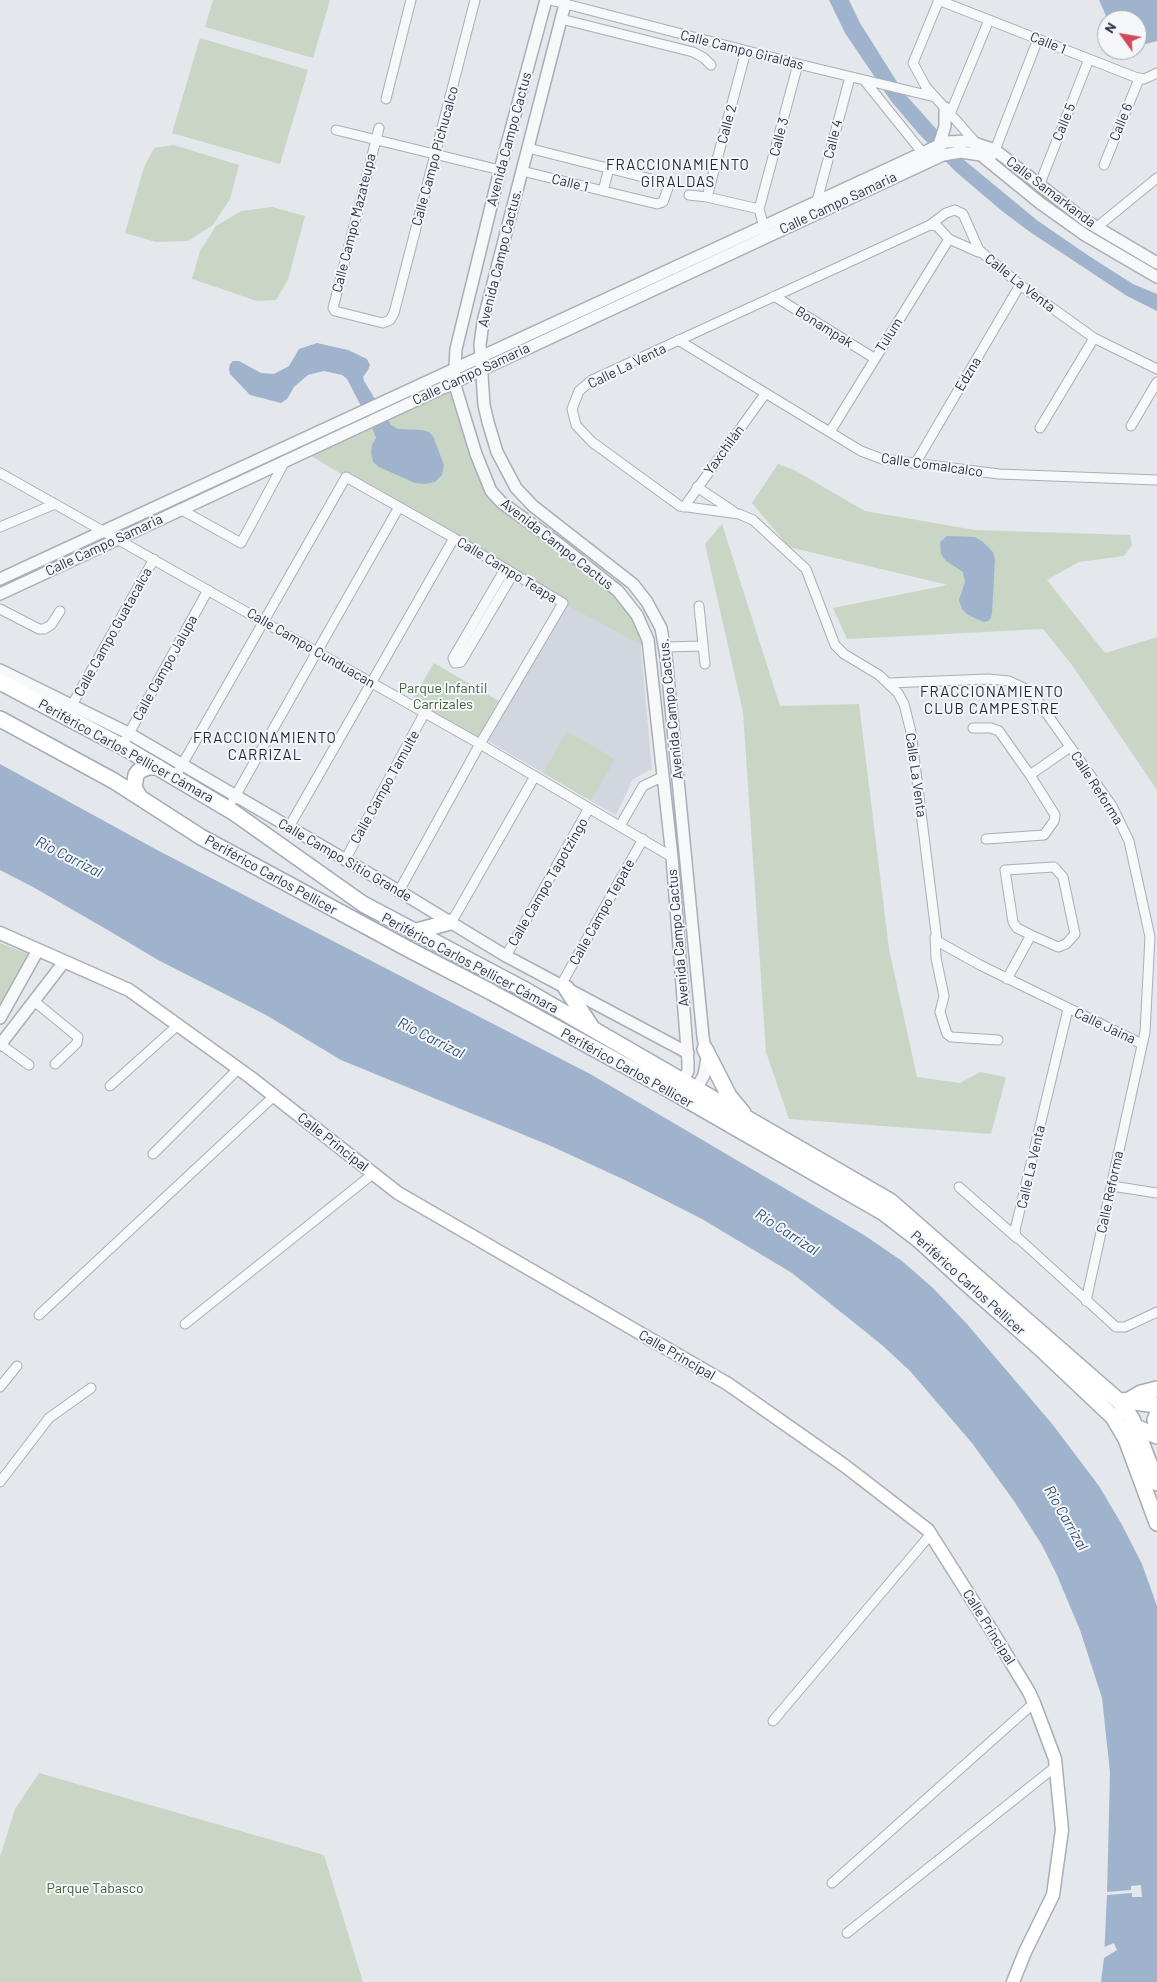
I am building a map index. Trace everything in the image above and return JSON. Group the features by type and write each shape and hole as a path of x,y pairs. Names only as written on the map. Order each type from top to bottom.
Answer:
{"main road":[{"name":"Periférico Carlos Pellicer Cámara","path":"0,682 125,742 158,768 179,771 232,802 258,828 326,880 356,900 527,991 594,1031 686,1092 750,1122 890,1201 1127,1413 1157,1484"},
{"name":"Periférico Carlos Pellicer","path":"0,719 140,796 201,837 410,950 686,1092 866,1201 902,1225 1039,1347 1113,1417 1127,1413 1157,1523"},
{"path":"114,781 124,781 127,779 133,767 125,742"},
{"path":"140,796 134,788 136,775 139,771 148,767 158,768"},
{"path":"413,932 451,923"},
{"name":"Calle Principal","path":"0,933 129,990 274,1096 398,1193 728,1384 845,1466 928,1530 996,1636 1034,1703 1054,1760 1062,1830 1053,1895 1025,1952 1013,1982"},
{"path":"563,986 594,1031"},
{"path":"705,1049 729,1096 750,1122"},
{"path":"1127,1413 1141,1393 1157,1389"},
{"path":"1127,1413 1157,1405"},
{"path":"1127,1413 1157,1436"},
{"path":"1157,1414 1155,1420 1157,1428"}],"street":[{"path":"386,99 411,0"},
{"name":"Calle Campo Pichucalco","path":"394,313 475,0"},
{"name":"Avenida Campo Cactus","path":"546,0 500,170 456,349 453,370 454,382 476,454 491,491 501,502 609,584 632,607 642,623 650,649 662,777 672,857 688,1053 686,1092"},
{"name":"Calle Campo Giraldas","path":"550,0 746,51 935,97"},
{"path":"938,0 913,63 926,87 948,111 975,148"},
{"name":"Calle 1","path":"938,0 1139,79"},
{"name":"Avenida Campo Cactus.","path":"565,4 483,322 481,363 488,422 497,452 511,480 529,502 640,591 661,628 665,647 706,1066 686,1092"},
{"name":"Calle Campo Giraldas","path":"561,19 693,52 712,65"},
{"path":"941,150 948,111 989,20"},
{"path":"989,161 1038,39"},
{"name":"Calle 2","path":"708,197 746,51"},
{"name":"Calle 5","path":"1038,186 1089,59"},
{"name":"Calle 3","path":"759,209 798,64"},
{"path":"1139,79 1157,74"},
{"name":"Calle 4","path":"817,201 850,77"},
{"name":"Calle 6","path":"1104,165 1139,79"},
{"path":"864,80 926,157"},
{"name":"Calle Campo Mazateupa","path":"378,128 333,308 335,311 383,323 390,320 394,313"},
{"path":"336,130 500,170"},
{"name":"Calle 1","path":"522,171 661,204 665,200 668,186 663,182 528,148"},
{"name":"Calle Samarkanda","path":"975,148 1040,203 1085,235 1157,277"},
{"name":"Calle Samarkanda","path":"941,150 961,152 975,148 995,150 1038,186 1097,228 1157,263"},
{"name":"Calle Campo Samaria","path":"0,594 454,382 481,363 941,150"},
{"name":"Calle Campo Samaria","path":"765,231 817,201 926,157"},
{"path":"603,191 609,168"},
{"path":"1097,228 1157,178"},
{"path":"689,195 708,197 759,209 765,231"},
{"name":"Calle La Venta","path":"998,1040 951,1037 946,1034 940,1012 944,996 936,958 927,850 911,732 904,704 898,693 889,683 872,670 844,654 835,645 803,566 753,520 735,513 684,506 592,442 576,425 572,413 576,396 588,383 930,225 949,212 959,211 963,214 976,246 986,257 1020,285 1094,338 1157,368"},
{"path":"930,225 937,226 949,239 970,247 986,257"},
{"name":"Tulum","path":"830,432 949,239"},
{"name":"Edzna","path":"915,464 1020,285"},
{"name":"Bonampak","path":"774,296 874,358"},
{"path":"1040,428 1094,338"},
{"name":"Calle Comalcalco","path":"678,340 866,454 888,460 999,474 1157,480"},
{"name":"Calle Campo Samaria","path":"0,579 453,370 481,363"},
{"path":"1130,426 1157,382"},
{"name":"Yaxchilán","path":"684,506 765,394"},
{"path":"180,509 241,543 285,461"},
{"name":"Calle Campo Cunduacan","path":"0,473 480,744 672,857"},
{"name":"Calle Campo Teapa","path":"264,622 346,477 563,602 480,744 399,890"},
{"path":"697,488 735,513"},
{"path":"0,527 55,504"},
{"path":"232,802 399,507"},
{"path":"289,827 454,538"},
{"name":"Calle Campo Guatacalca","path":"72,705 154,559"},
{"path":"509,571 461,662 456,663 453,658 509,571"},
{"name":"Calle Campo Jalupa","path":"125,742 208,590"},
{"path":"699,606 705,664"},
{"path":"0,609 39,629 44,629 51,625 60,611"},
{"path":"0,670 72,705 125,742 179,771 264,622"},
{"path":"665,647 702,646"},
{"name":"Calle Reforma","path":"889,683 988,679 1015,683 1026,689 1035,698 1112,806 1123,826 1131,849 1150,937 1145,1032 1086,1301"},
{"name":"Calle Campo Tamulte","path":"345,860 424,714"},
{"path":"972,728 991,728 999,731 1055,815 1054,821 1047,833 1042,836 986,839"},
{"path":"1030,775 1070,747"},
{"path":"451,923 535,776"},
{"path":"620,826 643,786 662,777"},
{"name":"Calle Campo Sitio Grande","path":"232,802 289,827 399,890 506,956 688,1053"},
{"name":"Calle Campo Tapotzingo","path":"506,956 589,808"},
{"name":"Calle Campo Tepate","path":"563,986 643,839"},
{"path":"1054,867 1063,877 1075,934 1066,944 1058,947 1031,935 1017,928 1013,922 1005,870 1054,867"},
{"path":"1007,979 1031,935"},
{"path":"935,936 941,944 1068,1009"},
{"path":"0,1018 38,950"},
{"path":"29,1065 0,1044 64,962"},
{"path":"34,1001 78,1038 77,1044 54,1064"},
{"name":"Calle La Venta","path":"1019,1240 1015,1230 1068,1009"},
{"name":"Calle Jaina","path":"1068,1009 1142,1044"},
{"path":"110,1086 178,1026"},
{"path":"153,1154 238,1069"},
{"path":"39,1315 274,1096"},
{"path":"185,1324 374,1173"},
{"path":"959,1186 1116,1327 1157,1312"},
{"path":"1112,1186 1157,1193"},
{"path":"0,1388 17,1366"},
{"path":"0,1482 49,1418 91,1388"},
{"path":"773,1721 930,1535"},
{"path":"832,1883 1034,1703"},
{"path":"847,1933 1055,1767"}],"shaded area":[{"path":"567,602 640,640 652,769 633,779 616,815 591,801 614,759 568,732 543,773 488,741"}],"green space":[{"path":"213,0 330,0 313,58 205,27"},
{"path":"200,38 308,70 280,164 172,133"},
{"path":"174,145 239,165 230,199 213,225 188,241 156,242 125,233 144,167 154,148"},
{"path":"272,207 305,216 288,280 276,300 257,301 192,279 200,251 216,226 241,211"},
{"path":"454,382 488,487 618,591 649,649 563,603 305,452"},
{"path":"778,464 794,470 865,511 975,530 1130,535 1132,545 1124,556 1079,562 1047,580 1105,653 1157,637 1157,790 1072,665 1043,629 847,639 833,608 948,585 789,547 752,503"},
{"path":"722,524 780,706 859,704 889,949 917,1077 960,1083 980,1072 1006,1077 991,1134 789,1119 766,1052 743,712 705,544"},
{"name":"Parque Infantil Carrizales","path":"434,663 504,704 480,744 409,705"},
{"path":"567,731 615,759 591,801 543,773"},
{"path":"0,943 31,955 0,1008"},
{"name":"Parque Tabasco","path":"39,1773 324,1855 363,1982 0,1982 0,1857 15,1809"}],"water":[{"path":"829,0 849,0 860,23 904,93 964,160 1038,221 1133,284 1157,294 1157,311 1127,296 1030,232 955,171 919,134 891,101 845,33"},
{"path":"1099,0 1157,0 1157,41 1147,44 1147,10 1103,10"},
{"path":"317,343 348,350 367,359 370,365 363,377 364,381 391,425 398,429 422,430 429,432 433,436 444,465 442,475 435,482 415,483 379,467 373,462 371,452 376,438 347,379 342,375 324,371 308,375 294,387 287,399 281,403 250,395 230,374 230,364 233,361 239,361 261,373 274,374 289,366 299,349"},
{"path":"947,536 975,537 993,552 995,559 992,613 988,621 984,622 968,615 962,609 959,600 965,582 963,572 946,561 941,554 940,542"},
{"name":"Rio Carrizal","path":"0,764 159,851 592,1075 864,1235 902,1261 933,1288 967,1324 1053,1425 1099,1486 1142,1564 1157,1606 1157,1982 1101,1982 1107,1895 1110,1772 1102,1698 1080,1630 1042,1545 1014,1501 972,1443 910,1371 882,1345 792,1273 702,1219 627,1181 551,1146 341,1060 266,1015 158,960 33,887 0,870"}],"pier":[{"path":"1141,1885 1142,1897 1132,1897 1132,1893 1107,1895 1107,1892 1131,1890 1131,1886"},
{"path":"1114,1943 1117,1950 1104,1958 1104,1947"}],"district":[{"name":"FRACCIONAMIENTO GIRALDAS","path":"678,174"},
{"name":"FRACCIONAMIENTO CLUB CAMPESTRE","path":"992,700"},
{"name":"FRACCIONAMIENTO CARRIZAL","path":"265,746"}]}
